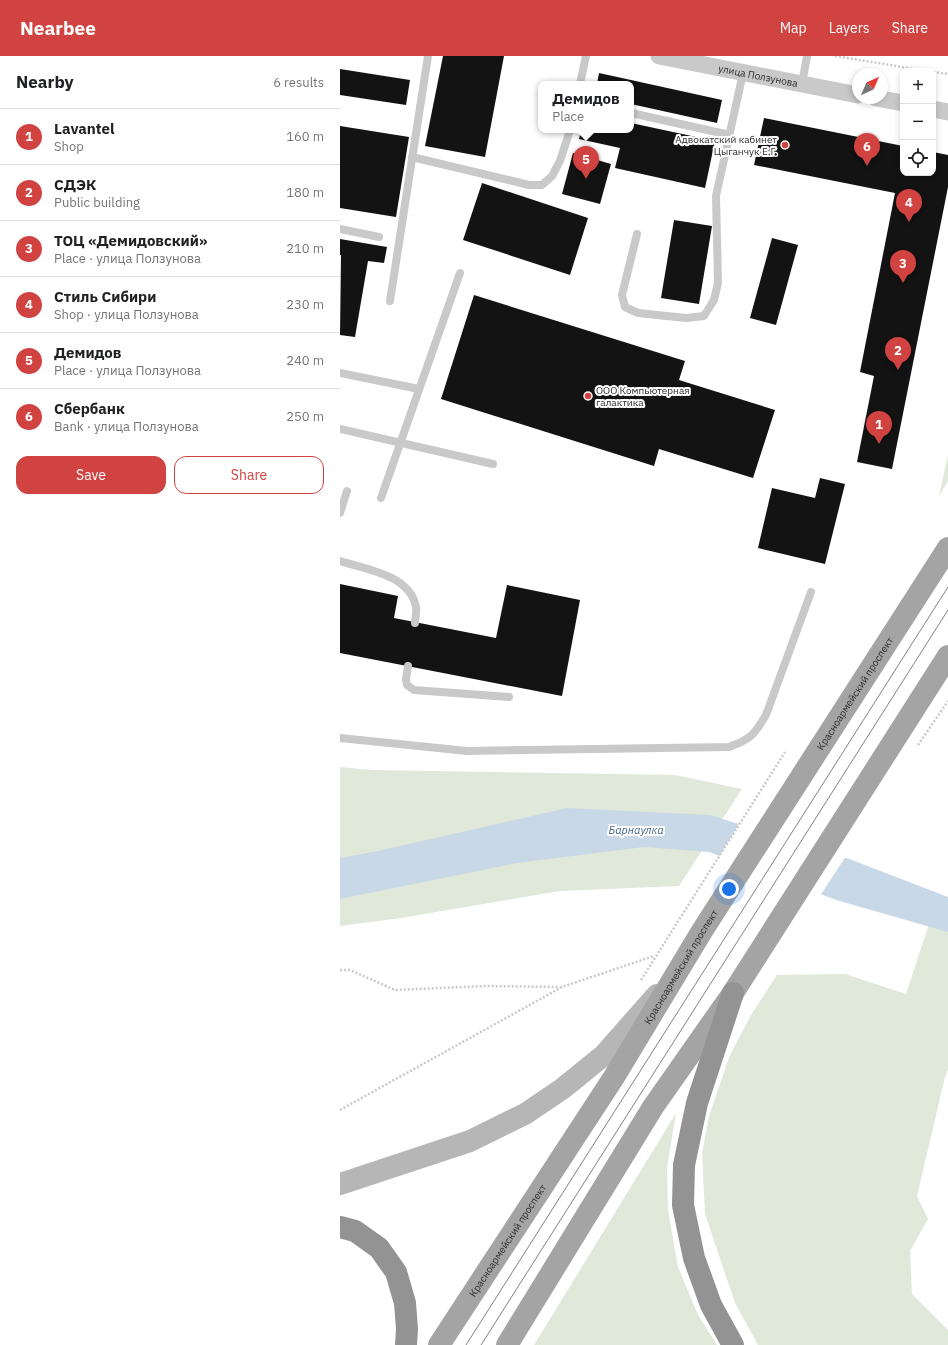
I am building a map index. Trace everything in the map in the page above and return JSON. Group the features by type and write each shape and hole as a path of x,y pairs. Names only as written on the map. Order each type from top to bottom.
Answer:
{"highway":[{"path":"733,993 697,1103 684,1165 683,1205 694,1258 711,1305 733,1345"},
{"path":"340,1227 355,1232 379,1248 396,1272 405,1303 407,1329 406,1345"}],"main road":[{"name":"Красноармейский проспект","path":"439,1345 614,1077 702,931 948,548"},
{"path":"507,1345 653,1107 733,993 948,656"},
{"path":"340,1184 470,1141 525,1114 562,1089 604,1055 675,974"}],"street":[{"name":"улица Ползунова","path":"659,56 852,94"},
{"path":"888,100 900,102"},
{"path":"936,110 948,112"}],"lane":[{"path":"390,301 428,56"},
{"path":"581,81 586,56"},
{"path":"802,84 807,56"},
{"path":"637,234 622,295 625,307 638,313 686,318 704,316 714,300 718,283 716,196 743,73"},
{"path":"634,114 730,135"},
{"path":"412,157 529,185 542,185 552,176 560,161 569,133"},
{"path":"340,229 379,237"},
{"path":"381,498 460,273"},
{"path":"340,373 419,389"},
{"path":"340,429 493,464"},
{"path":"340,513 347,491"},
{"path":"340,561 383,574 401,583 412,596 416,608 415,622"},
{"path":"340,738 467,751 728,747 744,741 756,732 766,715 811,592"},
{"path":"408,666 406,679 407,685 414,690 510,697"}],"path":[{"path":"835,56 909,68"},
{"path":"936,72 948,74"},
{"path":"639,982 785,752"},
{"path":"340,1110 562,987 655,956"},
{"path":"340,970 350,970 395,990 486,986 562,987"}],"shaded area":[{"path":"948,455 948,481 939,496"},
{"path":"340,767 372,770 675,775 742,789 679,886 560,891 401,918 340,926"},
{"path":"929,924 948,931 948,1070 945,1077 917,1196 928,1219 910,1251 912,1294 948,1330 948,1345 758,1345 735,1303 705,1214 702,1153 709,1116 730,1055 751,1015 777,975 845,974 906,994"},
{"path":"676,1113 667,1168 668,1210 678,1267 698,1315 717,1345 534,1345"}],"water":[{"name":"Барнаулка","path":"567,808 710,815 852,860 948,897 948,932 836,900 709,852 644,847 517,863 340,899 340,858 378,851"}],"pier":[{"path":"740,822 846,856 820,896 718,858"}],"building":[{"path":"443,56 504,56 485,157 425,146"},
{"path":"340,69 410,80 406,105 340,95"},
{"path":"599,73 722,100 717,123 634,105 634,81 598,81"},
{"path":"764,118 900,145 900,176 936,176 936,153 948,155 948,187 892,469 857,462 874,376 860,372 895,193 754,165"},
{"path":"634,124 715,141 705,188 615,168 620,148 579,139 580,133 634,133"},
{"path":"340,126 409,137 396,217 340,208"},
{"path":"573,153 611,164 600,204 562,194"},
{"path":"482,183 588,218 570,275 463,240"},
{"path":"674,220 712,226 699,304 661,298"},
{"path":"772,238 798,245 776,325 750,318"},
{"path":"340,239 387,247 384,263 368,261 355,337 340,335"},
{"path":"474,295 685,361 679,380 775,410 753,478 659,449 654,466 441,399"},
{"path":"820,478 845,484 825,564 758,548 772,488 815,498"},
{"path":"340,584 398,596 394,618 496,638 507,585 580,600 562,696 340,653"}],"tram line":[{"path":"466,1345 948,587"},
{"path":"481,1345 948,610"}],"place":[{"name":"Адвокатский кабинет Цыганчук Е.Г.","path":"785,145"},
{"name":"Сбербанк","path":"867,166"},
{"name":"Демидов","path":"586,179"},
{"name":"Стиль Сибири","path":"909,222"},
{"name":"ТОЦ «Демидовский»","path":"903,283"},
{"name":"СДЭК","path":"898,370"},
{"name":"ООО Компьютерная галактика","path":"588,396"},
{"name":"Lavantel","path":"879,444"}]}
